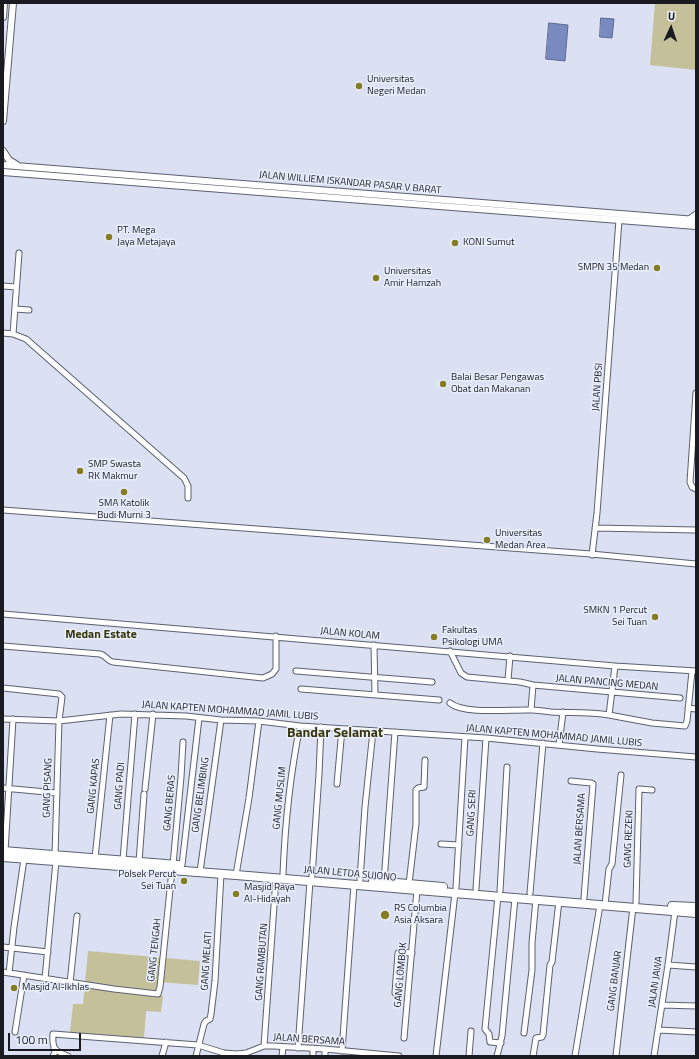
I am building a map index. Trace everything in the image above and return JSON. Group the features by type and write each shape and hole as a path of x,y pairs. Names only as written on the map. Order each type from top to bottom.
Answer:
{"highway":[{"name":"JALAN LETDA SUJONO","path":"4,853 24,859 95,858 139,862 172,868 182,865 221,874 236,872"},
{"name":"JALAN LETDA SUJONO","path":"4,853 357,882 417,890 476,889 515,898 533,896 559,901 696,907"},
{"name":"JALAN LETDA SUJONO","path":"357,882 410,884 499,894 584,898 603,903"},
{"name":"JALAN LETDA SUJONO","path":"635,905 696,913"}],"street":[{"path":"3,17 4,3"},
{"path":"3,121 5,76 13,3"},
{"path":"3,151 9,160 19,166"},
{"name":"JALAN WILLIEM ISKANDAR PASAR V BARAT","path":"3,165 123,175 242,188"},
{"name":"JALAN WILLIEM ISKANDAR PASAR V BARAT","path":"3,172 123,182 242,188 542,211 693,220"},
{"path":"123,175 123,182"},
{"name":"JALAN WILLIEM ISKANDAR PASAR V BARAT","path":"542,211 619,220 696,226"},
{"path":"693,220 696,214"},
{"name":"JALAN PBSI","path":"592,555 598,506 619,220"},
{"path":"13,334 19,253"},
{"path":"3,286 16,287"},
{"path":"15,309 29,310"},
{"path":"3,333 13,334 26,339 184,478 188,486 188,498"},
{"path":"696,393 690,482 692,487 696,489"},
{"path":"3,510 696,564"},
{"path":"595,528 696,530"},
{"name":"JALAN KOLAM","path":"3,614 615,666 694,671"},
{"path":"3,646 100,654 104,655 113,662 263,678 272,674 276,669 276,636"},
{"path":"374,645 375,695"},
{"name":"JALAN PANCING MEDAN","path":"450,651 460,672 464,676 525,682 532,685 680,698"},
{"path":"508,680 510,656"},
{"path":"610,714 615,666"},
{"path":"296,671 432,682"},
{"path":"450,703 460,708 490,711 531,710 610,714 626,719 683,726 687,723 694,671"},
{"path":"531,710 532,685"},
{"name":"GANG PISANG","path":"3,688 60,695 62,698 59,721 55,858 45,979"},
{"path":"301,689 440,700"},
{"path":"688,708 696,709"},
{"path":"560,745 563,712"},
{"name":"GANG PADI","path":"123,860 135,714"},
{"path":"139,862 144,791 153,714"},
{"name":"JALAN KAPTEN MOHAMMAD JAMIL LUBIS","path":"3,719 59,721 78,720 110,715 153,714 221,720 259,721 300,726 486,738 696,757"},
{"name":"GANG KAPAS","path":"95,858 110,715"},
{"path":"182,865 199,718"},
{"path":"4,853 6,788 13,719"},
{"name":"GANG BELIMBING","path":"200,869 221,720"},
{"path":"236,872 249,798 259,721"},
{"name":"GANG MUSLIM","path":"280,876 289,784 300,726"},
{"path":"298,1048 319,774 321,727"},
{"path":"337,784 342,729"},
{"path":"342,1051 357,882 373,731"},
{"path":"384,882 395,732"},
{"path":"436,1056 455,890 465,737"},
{"name":"GANG SERI","path":"476,889 486,738"},
{"name":"GANG BERAS","path":"172,868 181,784 183,742"},
{"path":"524,1033 532,970 533,896 543,743"},
{"path":"410,884 416,824 416,790 424,787 425,760"},
{"path":"501,1042 490,1042 489,1034 485,1029 499,894 507,767"},
{"path":"575,1056 609,869 612,864 621,776"},
{"name":"JALAN BERSAMA","path":"571,781 593,784 584,898"},
{"path":"6,788 57,793"},
{"name":"GANG REZEKI","path":"635,905 639,789 652,790"},
{"path":"441,844 459,845"},
{"path":"9,973 24,859"},
{"name":"GANG TENGAH","path":"3,972 70,983 155,995 158,994 172,868"},
{"name":"GANG MELATI","path":"196,1056 204,1024 210,1019 211,1014 215,981 221,874"},
{"name":"GANG RAMBUTAN","path":"264,1046 280,876"},
{"name":"GANG LOMBOK","path":"404,1038 417,890"},
{"path":"497,1056 501,1042 515,898"},
{"path":"533,1056 536,1038 542,1037 559,901"},
{"name":"GANG BANJAR","path":"616,1056 635,905"},
{"name":"JALAN JAWA","path":"654,1056 659,1030 675,911"},
{"path":"70,983 78,916"},
{"path":"3,947 48,952"},
{"path":"394,993 398,953 412,953"},
{"path":"668,965 696,967"},
{"path":"15,1032 24,975"},
{"path":"662,1005 696,1006"},
{"path":"659,1030 696,1032"},
{"path":"469,1056 471,1031"},
{"name":"JALAN BERSAMA","path":"54,1048 52,1044 53,1034 199,1045 224,1053 237,1055 254,1053 264,1046 325,1049 342,1051 349,1054 399,1056"},
{"path":"162,1056 166,1042"},
{"path":"282,1056 283,1047"},
{"path":"53,1056 54,1048"},
{"path":"54,1048 68,1056"},
{"path":"313,1048 313,1056"},
{"path":"325,1049 325,1056"}],"shaded area":[{"path":"655,3 696,3 696,70 650,65"},
{"path":"88,951 200,961 198,985 159,982 158,995 163,996 161,1012 146,1011 144,1038 70,1032 73,1004 83,1004"}],"water":[{"path":"601,18 614,19 612,38 600,37"},
{"path":"549,23 568,25 565,61 546,59"}],"place":[{"name":"Universitas Negeri Medan","path":"359,86"},
{"name":"PT. Mega Jaya Metajaya","path":"109,237"},
{"name":"KONI Sumut","path":"455,243"},
{"name":"SMPN 35 Medan","path":"657,268"},
{"name":"Universitas Amir Hamzah","path":"376,278"},
{"name":"Balai Besar Pengawas Obat dan Makanan","path":"443,384"},
{"name":"SMP Swasta RK Makmur","path":"80,471"},
{"name":"SMA Katolik Budi Murni 3","path":"124,492"},
{"name":"Universitas Medan Area","path":"487,540"},
{"name":"SMKN 1 Percut Sei Tuan","path":"655,617"},
{"name":"Fakultas Psikologi UMA","path":"434,637"},
{"name":"Polsek Percut Sei Tuan","path":"184,881"},
{"name":"Masjid Raya Al-Hidayah","path":"236,894"},
{"name":"RS Columbia Asia Aksara","path":"385,915"},
{"name":"Masjid Al-Ikhlas","path":"14,988"}],"district":[{"name":"Medan Estate","path":"101,635"},
{"name":"Bandar Selamat","path":"335,734"}]}
